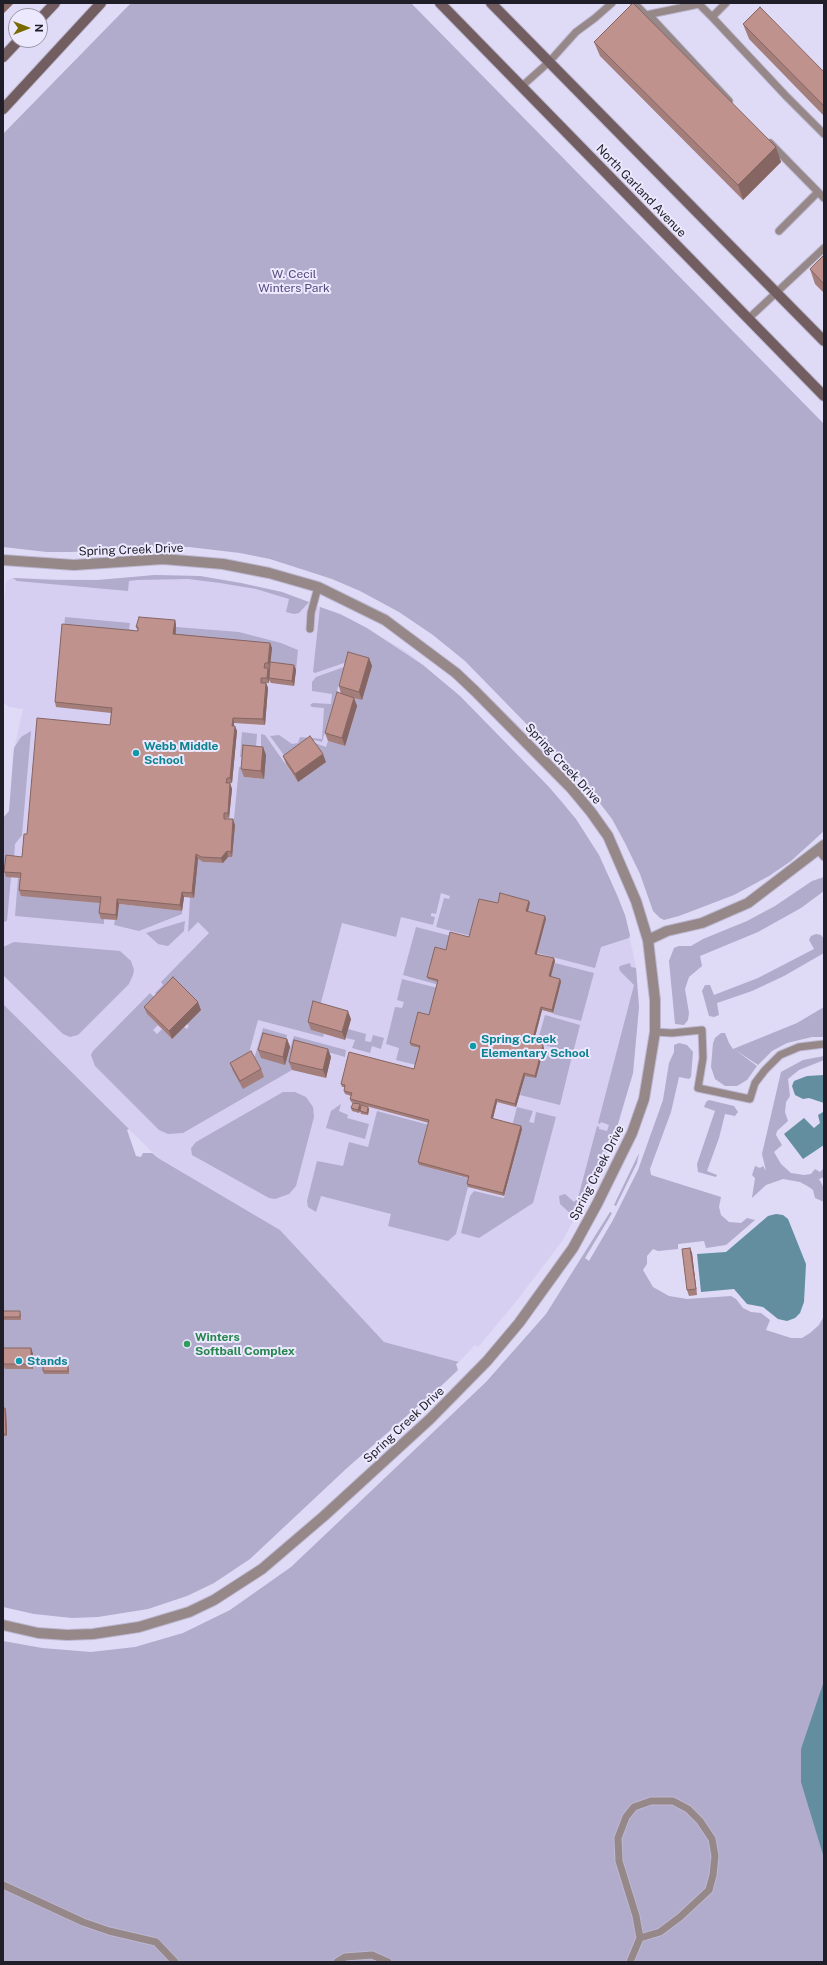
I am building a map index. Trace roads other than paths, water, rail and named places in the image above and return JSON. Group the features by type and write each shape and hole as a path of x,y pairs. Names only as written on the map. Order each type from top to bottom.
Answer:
{"main road":[{"path":"48,10 55,3"},
{"path":"3,109 101,3"},
{"name":"North Garland Avenue","path":"440,3 521,88 824,396"},
{"name":"North Garland Avenue","path":"491,3 824,341"},
{"path":"3,57 11,48"}],"street":[{"name":"Spring Creek Drive","path":"3,560 74,564 163,559 199,561 246,568 318,586 385,620 456,673 570,788 591,812 608,836 632,890 648,940 653,974 655,1032 644,1099 632,1133 617,1167 573,1248 536,1300 487,1361 430,1420 360,1484 262,1569 214,1600 189,1612 139,1627 93,1634 67,1635 38,1633 3,1626"},
{"path":"648,940 667,931 702,922 748,903 822,850"}],"lane":[{"path":"521,88 549,62 576,32 612,3"},
{"path":"634,3 646,15 649,15 733,105"},
{"path":"712,17 726,3"},
{"path":"649,15 699,4 824,134"},
{"path":"765,138 824,198"},
{"path":"779,231 818,192"},
{"path":"748,319 824,248"},
{"path":"310,629 311,613 318,586"},
{"path":"655,1032 672,1033 702,1030 703,1058 698,1088 750,1099 756,1083 765,1070 780,1055 799,1047 824,1044"},
{"path":"630,1962 640,1938 636,1916 619,1861 618,1838 626,1817 634,1807 651,1801 673,1801 692,1813 700,1821 712,1839 715,1856 713,1875 709,1890 680,1917 660,1932 640,1938"},
{"path":"3,1885 83,1922 108,1931 156,1942 175,1962"},
{"path":"337,1962 345,1957 372,1955 388,1962"}],"water":[{"path":"824,1075 824,1103 809,1098 803,1099 795,1095 792,1086 794,1081 807,1076"},
{"path":"824,1108 824,1145 803,1159 784,1134 804,1118 814,1128 820,1123 818,1115 823,1112"},
{"path":"776,1214 783,1215 788,1219 806,1264 804,1302 800,1313 795,1318 787,1321 778,1319 763,1307 747,1304 734,1289 701,1292 697,1254 726,1252 768,1216"},
{"path":"824,1681 824,1858 801,1782 801,1749"}],"place":[{"name":"Webb Middle School","path":"136,753"},
{"name":"Spring Creek Elementary School","path":"473,1046"},
{"name":"Winters Softball Complex","path":"187,1344"},
{"name":"Stands","path":"19,1361"}],"park label":[{"name":"W. Cecil Winters Park","path":"294,281"}]}
